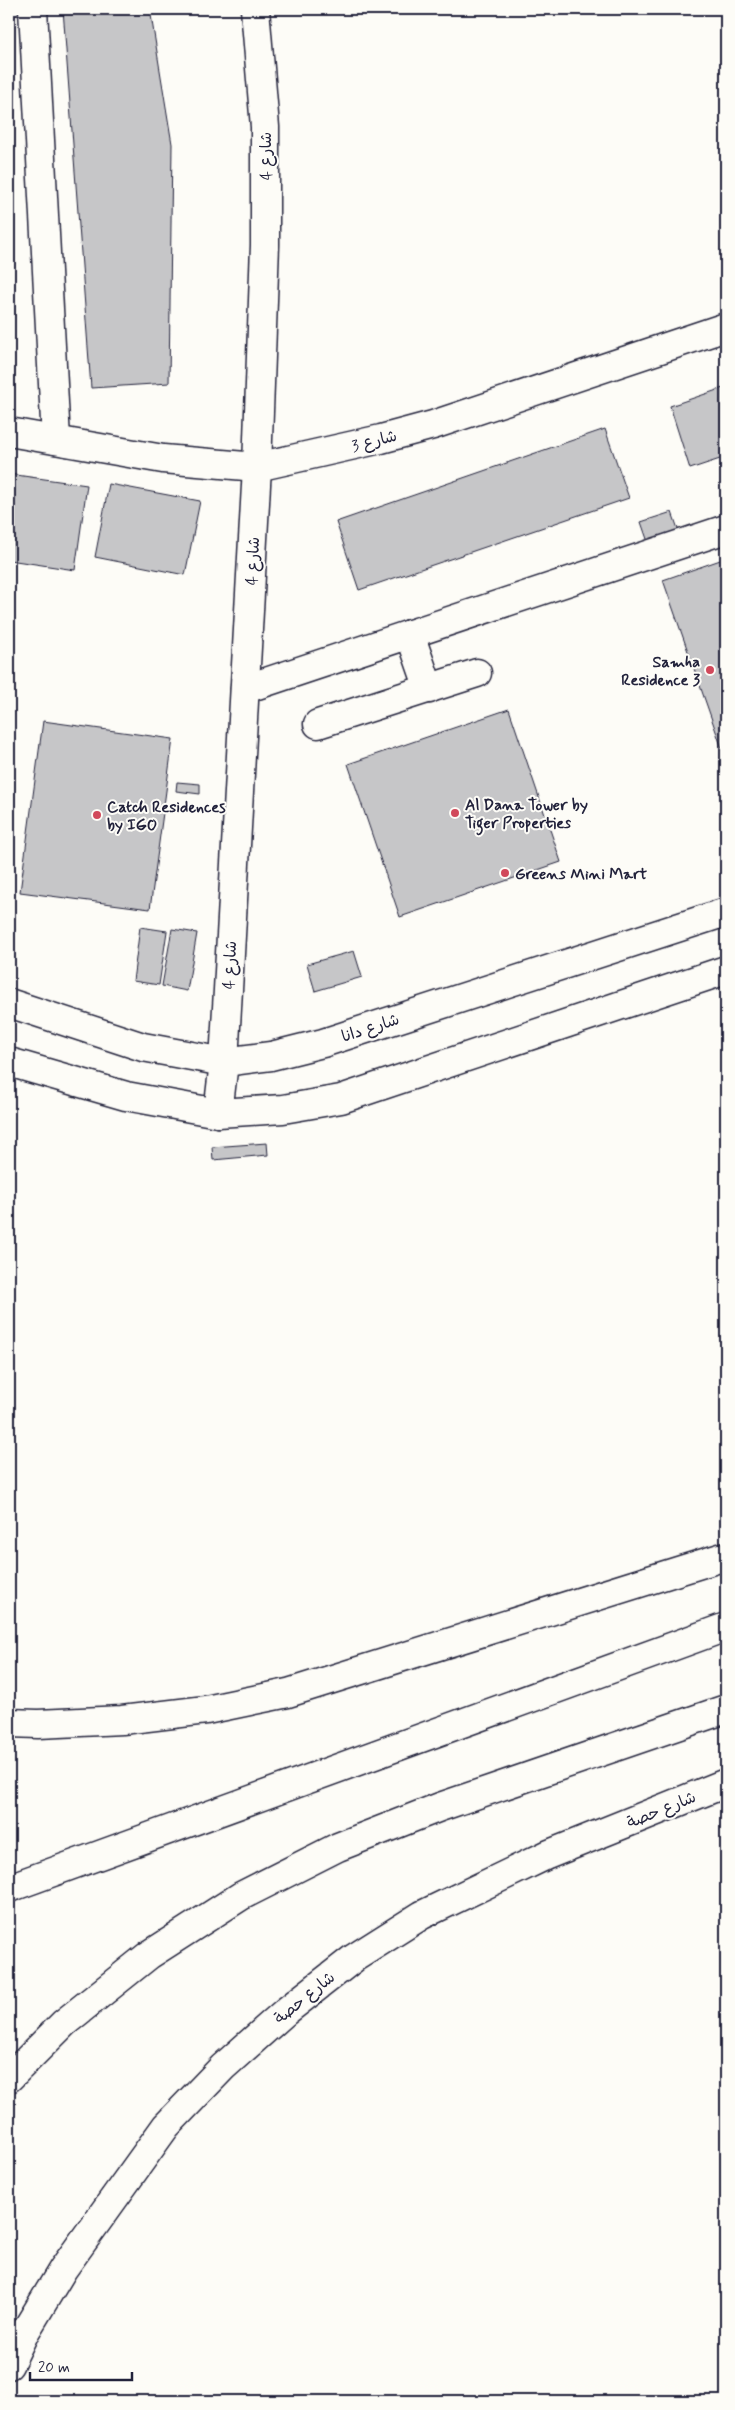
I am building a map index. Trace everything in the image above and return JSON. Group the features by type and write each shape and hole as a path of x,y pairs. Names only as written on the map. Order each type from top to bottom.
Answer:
{"main road":[{"path":"33,9 56,440"},
{"name":"شارع 4","path":"218,1112 224,1062 245,689 257,467 265,245 265,127 254,9"},
{"name":"شارع 3","path":"9,432 164,459 257,467 381,439 433,425 726,327"},
{"path":"245,689 726,529"},
{"path":"410,634 429,689"},
{"path":"318,724 477,673"},
{"name":"شارع دانا","path":"9,1003 143,1047 224,1062 271,1056 323,1042 726,912"},
{"path":"9,1062 126,1096 218,1112 283,1109 341,1099 726,970"},
{"path":"9,1723 38,1724 122,1720 206,1710 288,1693 726,1556"},
{"path":"9,1888 726,1627"},
{"path":"9,2078 64,2023 149,1955 250,1891 338,1846 440,1807 726,1709"},
{"name":"شارع حصة","path":"9,2365 25,2332 63,2269 166,2126 223,2067 285,2012 354,1958 422,1915 547,1855 726,1783"}],"building":[{"path":"63,9 150,9 172,144 169,383 91,388"},
{"path":"726,387 726,457 690,469 670,406"},
{"path":"605,429 629,498 359,590 336,522"},
{"path":"9,474 87,485 75,570 9,560"},
{"path":"109,484 200,501 185,575 95,557"},
{"path":"672,512 679,532 648,542 641,522"},
{"name":"Samha Residence 3","path":"726,558 726,760 663,580"},
{"name":"Al Dana Tower by Tiger Properties","path":"509,709 561,862 400,917 348,764"},
{"name":"Catch Residences by IGO","path":"43,721 173,739 150,909 20,892"},
{"path":"177,782 200,784 200,794 176,791"},
{"path":"140,927 167,931 159,985 133,981"},
{"path":"172,929 197,933 187,991 162,986"},
{"path":"354,951 362,977 315,991 307,964"},
{"path":"267,1143 268,1155 213,1160 212,1147"}],"place":[{"name":"Samha Residence 3","path":"710,670"},
{"name":"Al Dana Tower by Tiger Properties","path":"455,813"},
{"name":"Catch Residences by IGO","path":"97,815"},
{"name":"Greens Mini Mart","path":"505,873"}]}
